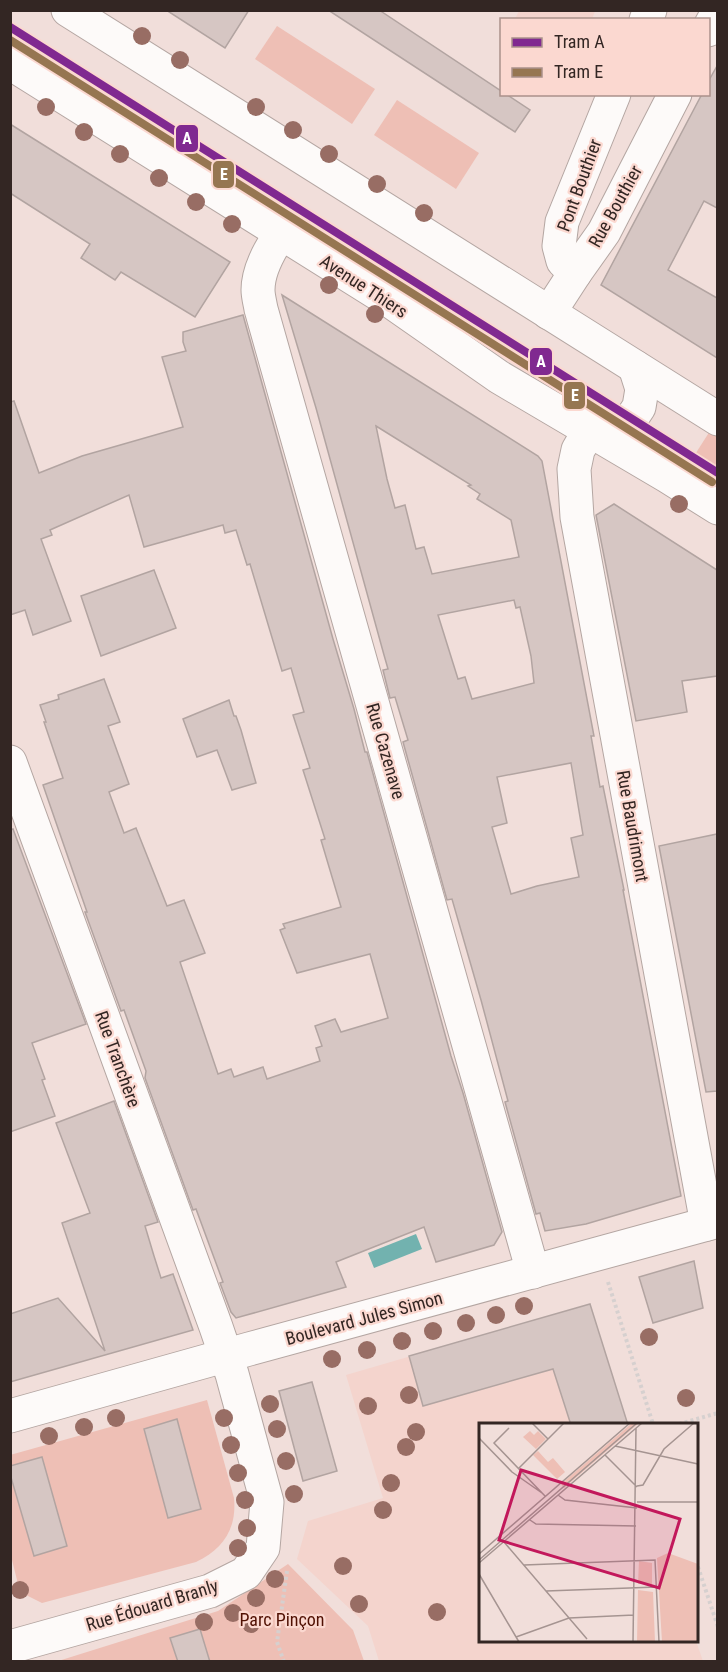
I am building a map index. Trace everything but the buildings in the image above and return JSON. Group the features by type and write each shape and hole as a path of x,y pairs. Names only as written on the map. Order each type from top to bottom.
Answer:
{"street":[{"path":"68,10 717,419"},
{"path":"710,26 717,12"},
{"name":"Avenue Thiers","path":"10,63 393,303 499,377 717,508"},
{"name":"Pont Bouthier","path":"574,273 563,261 559,246 562,222 613,96"},
{"name":"Rue Bouthier","path":"549,313 604,232 674,96"},
{"name":"Rue Cazenave","path":"281,233 272,246 260,276 258,289 261,309 533,1272"},
{"path":"589,431 620,426 631,419 639,407 642,389 635,367"},
{"name":"Rue Baudrimont","path":"589,431 578,450 574,469 577,516 712,1222"},
{"name":"Rue Tranchère","path":"10,762 226,1356"},
{"name":"Boulevard Jules Simon","path":"10,1416 712,1222"},
{"name":"Rue Édouard Branly","path":"10,1647 210,1591 246,1573 263,1548 267,1502 226,1356"}],"path":[{"path":"606,1278 652,1423"},
{"path":"685,1423 717,1413"},
{"path":"263,1548 288,1564 277,1642 284,1662"},
{"path":"698,1567 717,1627"}],"shaded area":[{"path":"519,10 595,11 592,18 515,18"},
{"path":"590,1304 628,1423 479,1423 479,1642 696,1642 703,1661 379,1661 368,1626 297,1559 308,1521 383,1498 346,1375"}],"green space":[{"path":"277,26 375,89 352,124 255,59"},
{"path":"397,100 479,153 456,189 374,135"},
{"path":"710,431 717,435 717,490 685,470"},
{"path":"207,1400 234,1498 233,1519 221,1544 196,1562 42,1603 20,1592 11,1556 10,1455"},
{"name":"Parc Pinçon","path":"288,1564 353,1630 364,1661 55,1662 218,1611"}],"water":[{"path":"416,1234 422,1249 374,1268 368,1253"}],"tram line":[{"name":"A","path":"10,27 718,473"},
{"name":"E","path":"10,40 712,482"}]}
